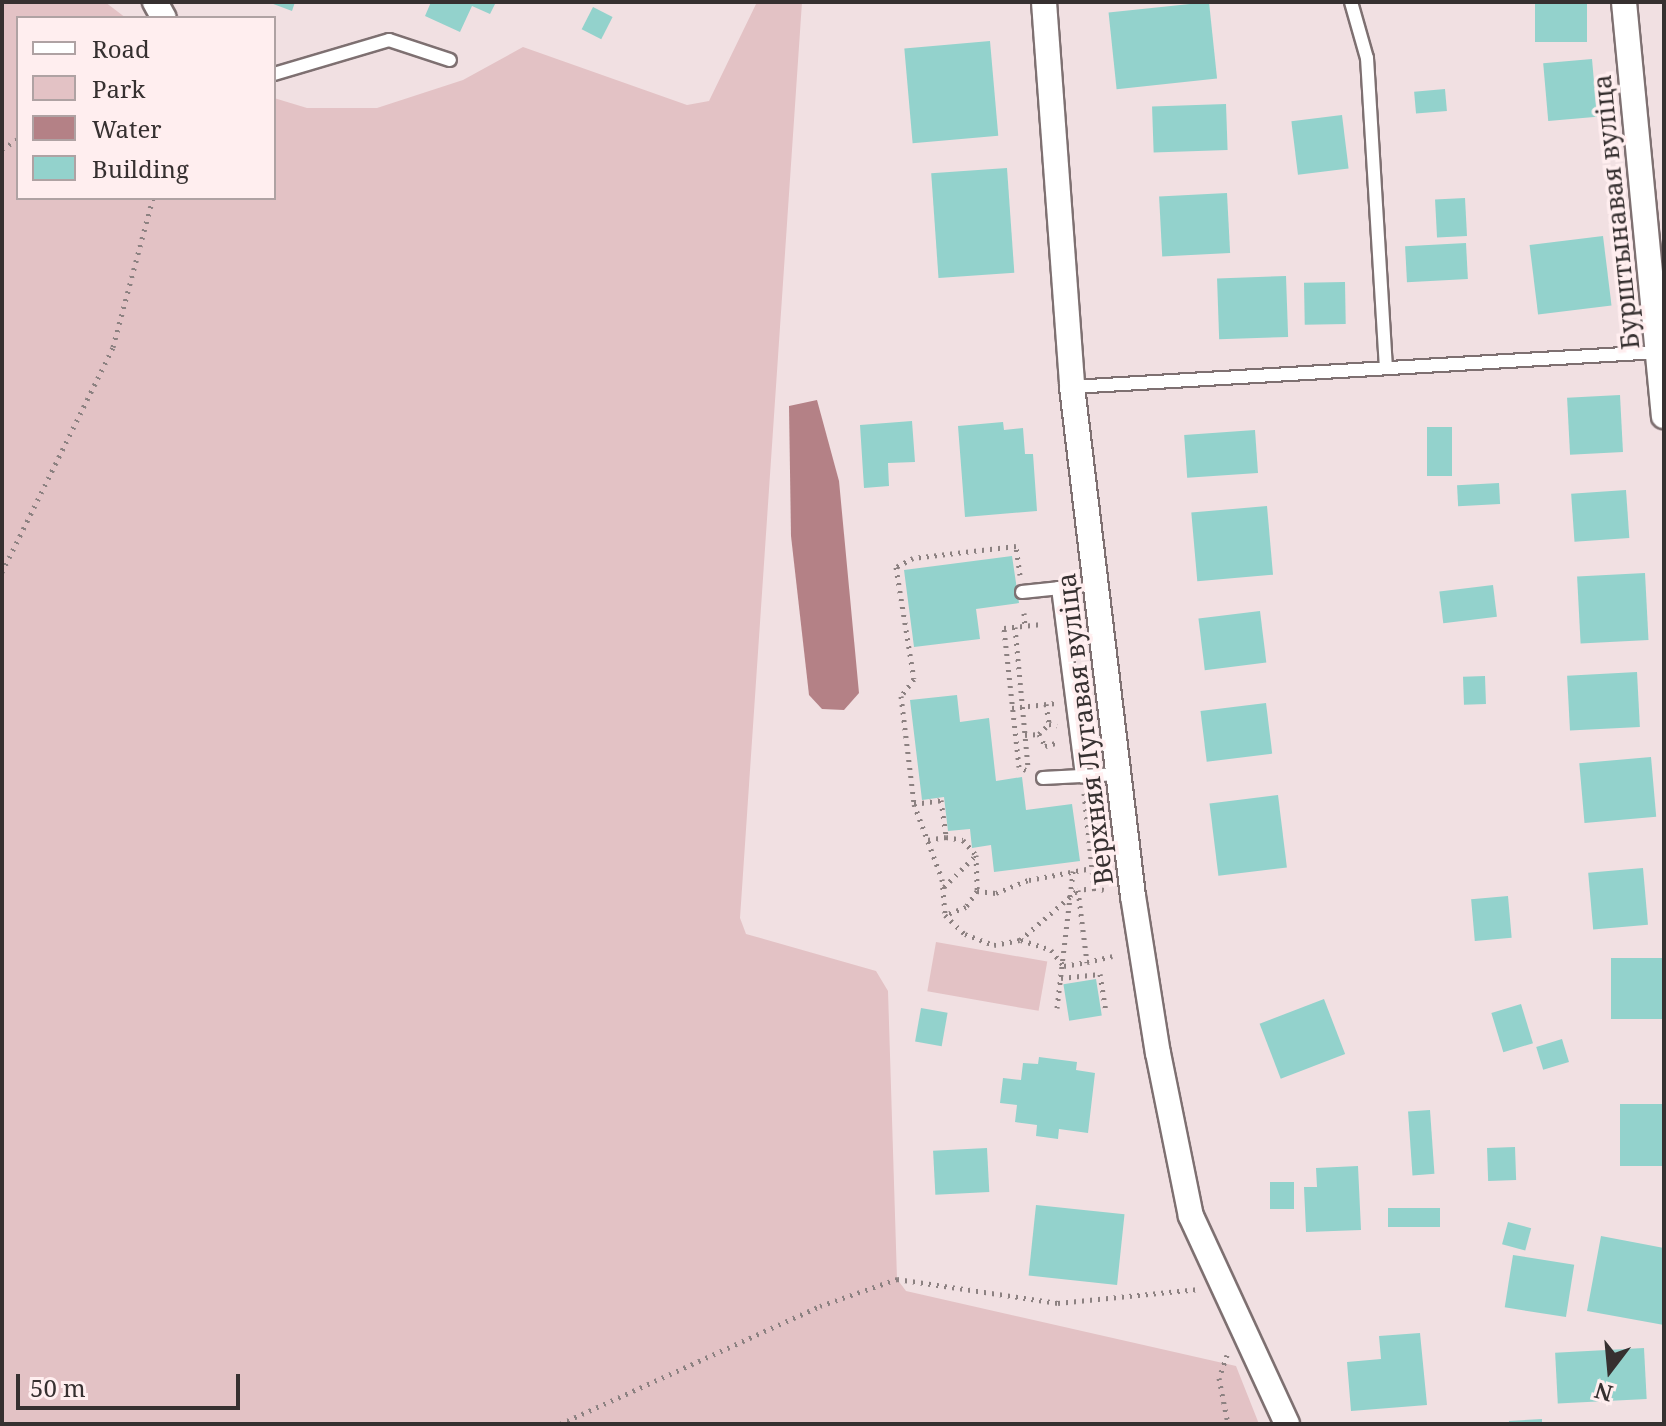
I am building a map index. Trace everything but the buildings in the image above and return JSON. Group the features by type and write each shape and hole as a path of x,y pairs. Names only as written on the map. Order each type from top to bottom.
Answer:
{"street":[{"name":"Верхняя Лугавая вуліца","path":"1044,2 1072,387 1119,774 1178,1171 1191,1216 1287,1424"},
{"name":"Бурштынавая вуліца","path":"1624,2 1664,416"}],"lane":[{"path":"1351,2 1367,58 1386,367"},
{"path":"276,73 389,40 450,60"},
{"path":"1072,387 1658,352"},
{"path":"1022,592 1058,588 1082,776"},
{"path":"1043,778 1119,774"}],"path":[{"path":"2,572 113,347 152,200"},
{"path":"1025,626 1016,546 913,558 896,567 914,679 901,696 914,804 943,888 945,915 965,934 994,945 1020,940 1051,950 1064,966"},
{"path":"1015,627 1029,772 1019,767 1004,628 1063,622"},
{"path":"1012,708 1073,702"},
{"path":"1039,734 1045,746 1056,745 1061,732 1049,724 1046,704"},
{"path":"1025,735 1039,734 1049,724"},
{"path":"1082,776 1094,888"},
{"path":"914,804 941,800 946,837"},
{"path":"927,840 946,837 963,840 976,855 977,891 966,907 945,915"},
{"path":"943,888 976,855"},
{"path":"977,891 996,893 1092,868"},
{"path":"1057,1008 1073,871"},
{"path":"1020,940 1078,890 1104,887 1106,901"},
{"path":"1078,890 1087,962"},
{"path":"1067,925 1082,924"},
{"path":"1064,966 1113,959 1111,945"},
{"path":"1061,978 1100,974 1106,1012"},
{"path":"560,1424 820,1306 897,1279 1058,1303 1222,1286"},
{"path":"1228,1424 1219,1378 1240,1318"}],"green space":[{"path":"2,2 105,2 123,16 16,16 16,200 276,200 276,99 307,108 377,108 463,80 523,47 687,105 709,101 757,2 802,2 740,918 746,934 876,971 888,991 897,1279 906,1291 1236,1366 1259,1424 2,1424"},
{"path":"936,942 1047,962 1039,1011 927,991"}],"water":[{"path":"817,400 839,481 859,693 844,710 822,709 809,695 791,536 789,406"}]}
